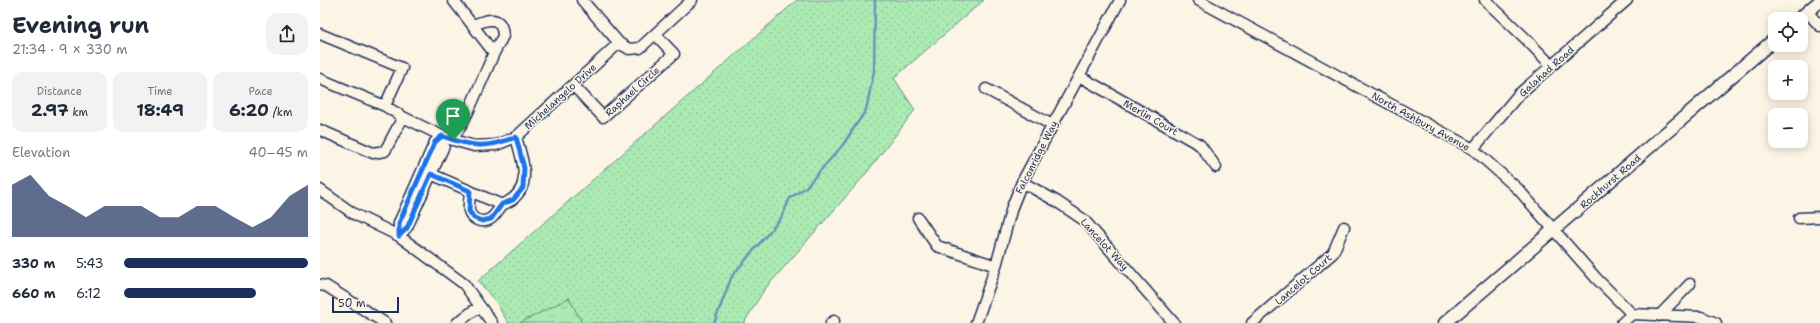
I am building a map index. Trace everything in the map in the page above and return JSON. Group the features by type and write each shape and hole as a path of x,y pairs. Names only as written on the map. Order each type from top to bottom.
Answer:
{"street":[{"path":"453,0 494,53"},
{"path":"582,0 619,42 629,49 640,48 692,0"},
{"name":"Falconridge Way","path":"976,323 996,266 1012,207 1022,182 1120,0"},
{"name":"North Ashbury Avenue","path":"1198,0 1473,149 1518,189 1596,278 1632,314"},
{"path":"1485,0 1551,65"},
{"name":"Galahad Road","path":"1473,149 1519,94 1627,0"},
{"path":"1807,12 1820,1"},
{"path":"1808,18 1820,26"},
{"path":"453,140 469,110 503,36 501,26 493,20 488,19 473,25"},
{"path":"320,34 402,68 385,106"},
{"name":"Raphael Circle","path":"572,85 603,117 674,54 654,34"},
{"name":"Michelangelo Drive","path":"320,79 385,106 403,117 442,136 474,146 496,145 516,137 619,42"},
{"name":"Rockhurst Road","path":"1445,323 1768,45"},
{"name":"Merlin Court","path":"1079,76 1200,145 1216,167"},
{"path":"986,89 1052,125"},
{"path":"320,130 373,153 385,151 403,117"},
{"path":"442,136 444,146 407,228 399,236 399,223 435,142 442,136"},
{"path":"470,191 469,211 474,218 482,221 491,219 502,204 513,200 523,188 524,168 516,137"},
{"path":"431,174 502,204"},
{"name":"Lancelot Way","path":"1022,182 1056,201 1084,220 1174,323"},
{"path":"320,190 354,214 399,236 464,284 492,323"},
{"path":"1799,218 1820,216"},
{"path":"918,218 937,246 996,266"},
{"name":"Lancelot Court","path":"1252,323 1333,253 1344,228"},
{"path":"1659,316 1690,284"},
{"path":"320,285 326,286 385,323"},
{"path":"457,323 480,306"},
{"path":"1622,323 1632,314 1701,317 1716,323"}],"green space":[{"path":"797,0 984,0 894,78 915,110 864,176 764,290 744,323 582,323 569,298 520,323 508,323 496,302 478,281"},
{"path":"569,298 582,323 520,323"}],"waterway":[{"path":"714,323 732,276 781,218 790,198 805,188 842,146 866,110 874,71 875,0"}],"route":[{"path":"442,136 453,140 474,146 496,145 516,137 524,168 523,188 513,200 502,204 491,219 482,221 474,218 469,211 470,191 431,174 407,228 399,236 399,223 435,142 442,136"}]}
